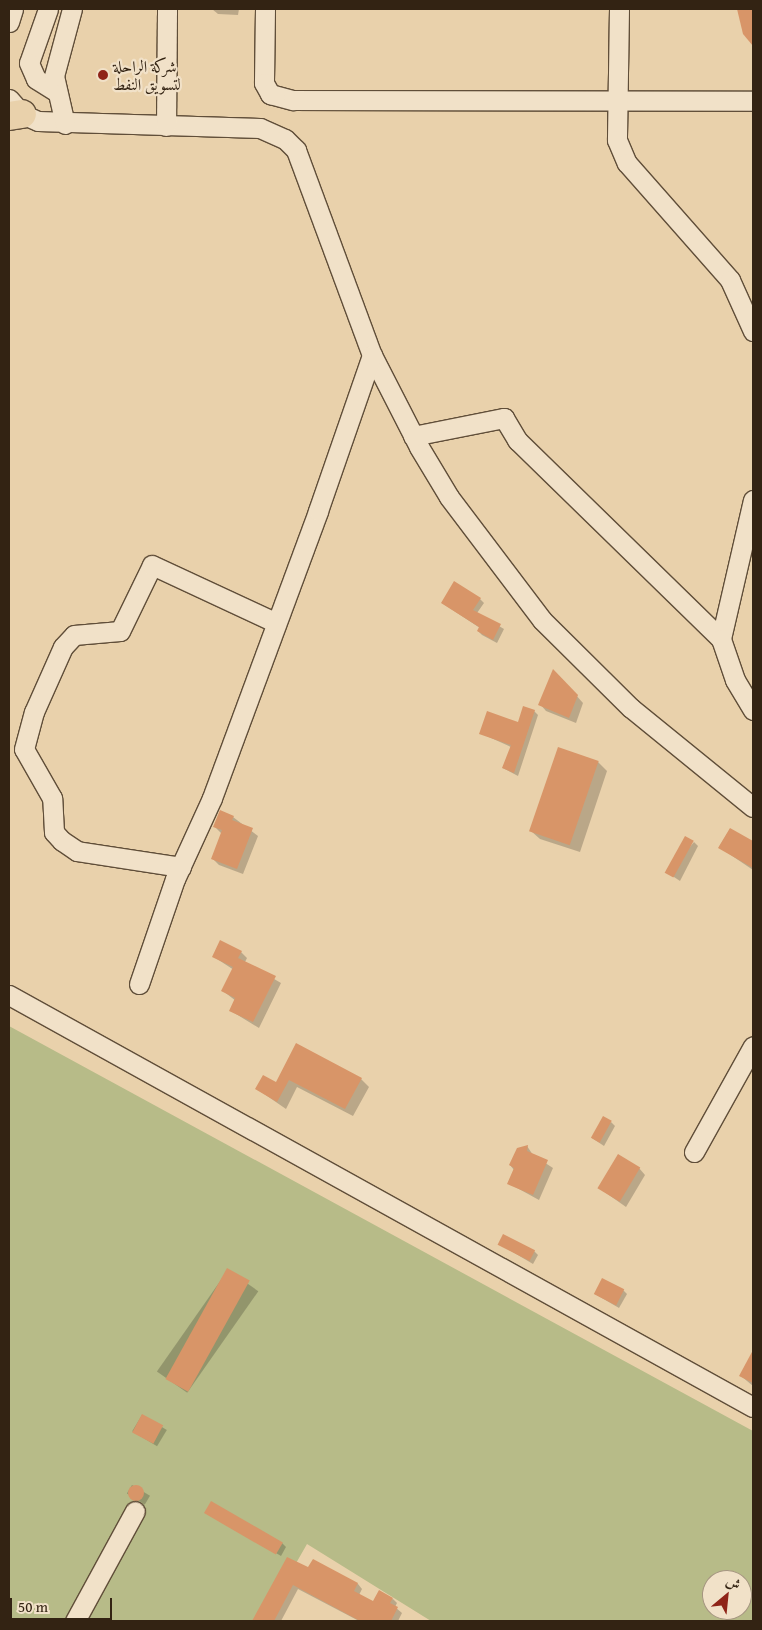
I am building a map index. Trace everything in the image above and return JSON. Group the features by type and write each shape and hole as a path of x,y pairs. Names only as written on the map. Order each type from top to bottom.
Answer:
{"street":[{"path":"9,22 12,9"},
{"path":"48,9 29,64 36,79 57,92"},
{"path":"65,124 57,92 55,67 72,9"},
{"path":"166,9 166,126"},
{"path":"265,9 264,83 270,94 293,100 620,98 753,101"},
{"path":"619,9 620,98 615,123 617,140 627,163 730,280 753,331"},
{"path":"13,110 38,121 65,124 260,128 285,139 296,150 372,355 413,436 449,497 542,620 631,708 753,807"},
{"path":"139,984 180,867 212,798 275,622 318,511 372,355"},
{"path":"413,436 504,418 517,440 721,639 734,680 753,710"},
{"path":"721,639 753,500"},
{"path":"180,867 77,851 62,841 54,832 52,798 24,749 34,712 63,647 74,635 120,631 152,566 275,622"},
{"path":"9,995 753,1407"},
{"path":"694,1152 753,1046"},
{"path":"75,1621 134,1511"}],"green space":[{"path":"9,1026 753,1431 753,1621 431,1621 307,1544 263,1621 9,1621"}],"building":[{"path":"737,9 753,9 753,46 743,34"},
{"path":"454,581 481,598 473,610 501,624 493,640 477,631 479,627 441,603"},
{"path":"553,669 578,695 569,718 538,705"},
{"path":"523,706 535,710 514,773 502,768 511,745 479,734 487,711 518,722"},
{"path":"558,747 599,761 570,845 529,831"},
{"path":"220,810 234,816 232,820 253,828 237,869 211,859 222,830 213,827"},
{"path":"730,828 753,841 753,868 718,848"},
{"path":"685,836 694,841 673,878 665,873"},
{"path":"220,940 242,951 238,958 276,976 253,1022 229,1011 235,998 221,991 233,967 212,957"},
{"path":"296,1043 362,1078 345,1109 289,1080 277,1102 255,1089 263,1075 276,1082"},
{"path":"603,1116 612,1121 600,1143 591,1138"},
{"path":"528,1145 527,1151 548,1160 533,1195 507,1184 514,1168 509,1165 517,1148"},
{"path":"618,1154 640,1167 620,1202 597,1188"},
{"path":"503,1234 535,1250 530,1261 498,1245"},
{"path":"227,1268 250,1281 188,1392 165,1379"},
{"path":"602,1278 624,1289 616,1305 594,1294"},
{"path":"753,1350 753,1383 739,1376"},
{"path":"142,1414 163,1425 153,1444 132,1433"},
{"path":"133,1485 139,1485 144,1490 142,1499 133,1501 128,1496 128,1490"},
{"path":"211,1501 283,1542 276,1555 204,1513"},
{"path":"287,1557 308,1567 313,1559 358,1583 354,1591 373,1601 379,1590 393,1598 390,1603 398,1607 391,1621 360,1621 293,1585 274,1621 252,1621"}],"place":[{"name":"شركة الراحلة لتسويق النفط","path":"103,75"}]}
